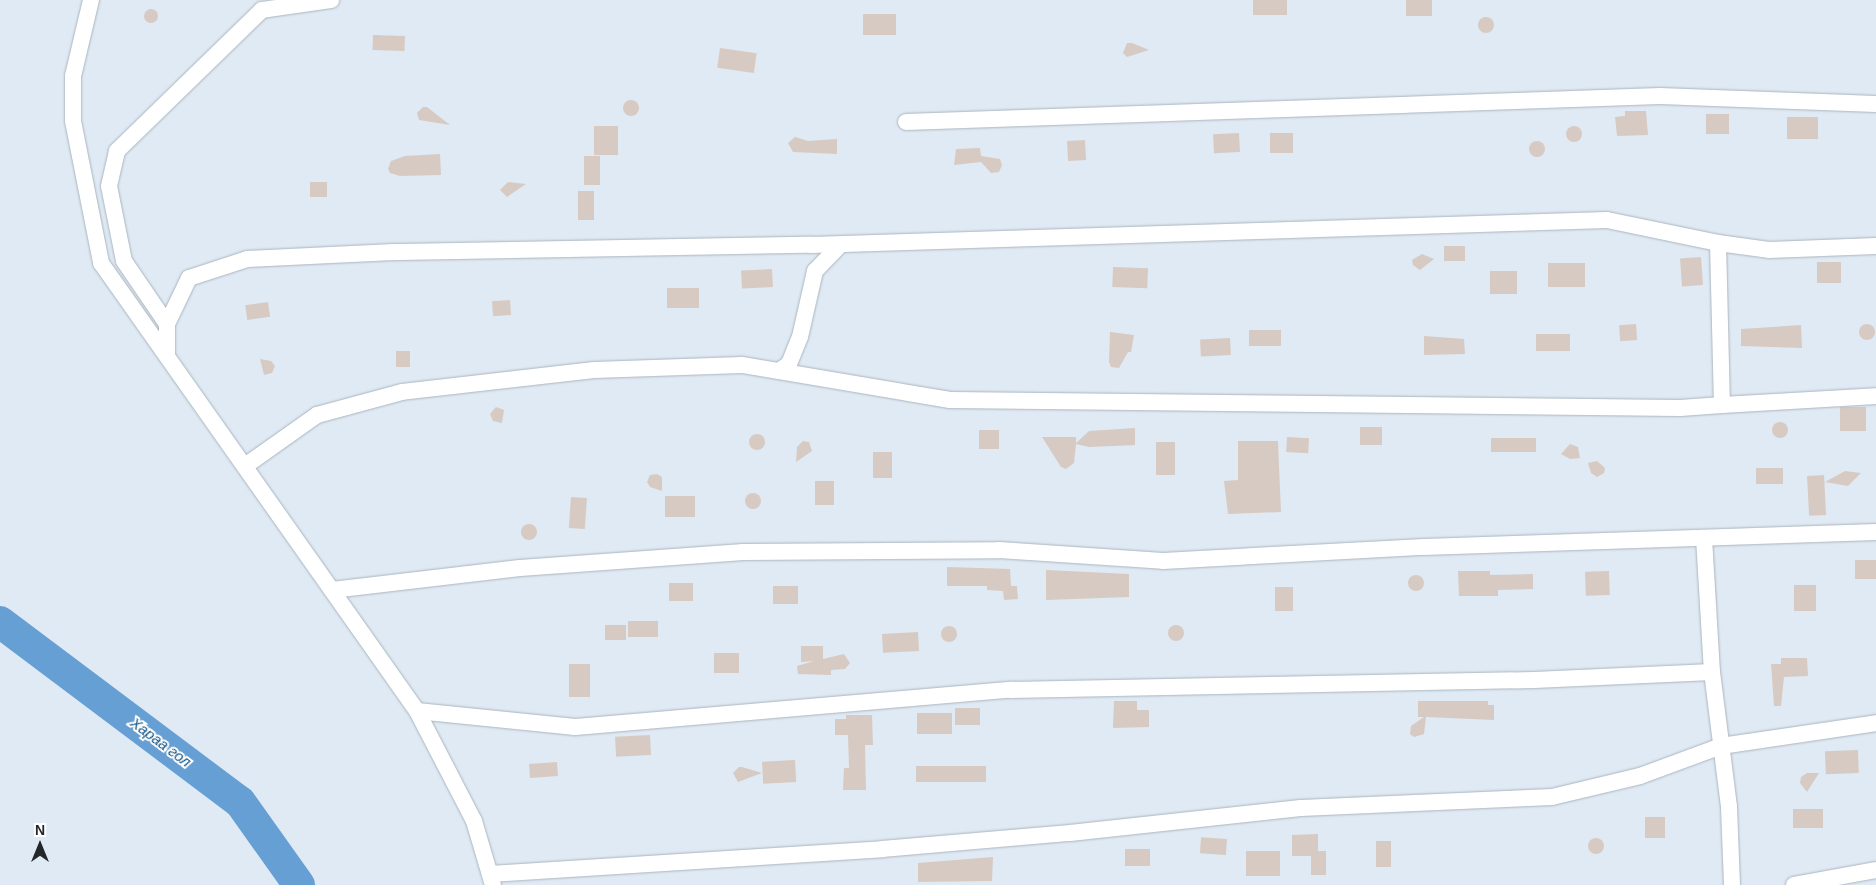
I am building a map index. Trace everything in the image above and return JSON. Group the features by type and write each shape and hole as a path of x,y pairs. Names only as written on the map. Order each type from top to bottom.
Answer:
{"street":[{"path":"91,0 73,76 73,121 101,263 167,354 416,711 474,821 492,879 1070,833 1301,808 1552,797 1640,776 1721,746 1876,723"},
{"path":"167,324 124,261 109,186 117,151 262,10 288,3 332,0"},
{"path":"906,122 1660,96 1876,104"},
{"path":"167,354 167,324 189,278 247,258 394,252 518,252 841,244 1606,220 1718,243 1768,250 1876,246"},
{"path":"1718,243 1722,405"},
{"path":"779,371 790,364 800,337 815,271 841,244"},
{"path":"245,466 317,415 402,392 594,370 742,365 950,400 1680,408 1876,396"},
{"path":"332,590 520,568 743,552 999,550 1163,561 1424,547 1876,532"},
{"path":"1704,538 1712,672 1729,807 1732,885"},
{"path":"416,711 575,727 1011,690 1534,680 1712,672"},
{"path":"1794,885 1876,870"}],"building":[{"path":"1253,0 1287,0 1287,15 1253,15"},
{"path":"1406,0 1432,0 1432,16 1406,16"},
{"path":"148,9 154,9 158,16 154,23 148,23 144,19 144,13"},
{"path":"863,14 896,14 896,35 863,35"},
{"path":"1486,17 1492,19 1494,25 1492,31 1486,33 1480,31 1478,25 1480,19"},
{"path":"373,35 405,36 404,51 372,50"},
{"path":"1127,43 1132,43 1149,50 1127,57 1123,53"},
{"path":"720,48 757,53 754,73 717,68"},
{"path":"631,100 637,102 639,108 637,114 631,116 625,114 623,108 625,102"},
{"path":"423,107 427,107 450,125 419,120 417,113"},
{"path":"1625,111 1646,111 1648,135 1617,136 1615,117 1625,116"},
{"path":"1706,114 1729,114 1729,134 1706,134"},
{"path":"1787,117 1818,117 1818,139 1787,139"},
{"path":"594,126 618,126 618,155 594,155"},
{"path":"1574,126 1582,134 1574,142 1566,134"},
{"path":"1239,133 1240,152 1214,153 1213,134"},
{"path":"1270,133 1293,133 1293,153 1270,153"},
{"path":"795,137 808,141 837,139 837,154 793,152 788,143"},
{"path":"1085,140 1086,160 1068,161 1067,141"},
{"path":"1537,141 1543,143 1545,149 1543,155 1537,157 1531,155 1529,149 1531,143"},
{"path":"980,148 981,156 1000,159 1002,165 999,172 991,173 981,162 954,165 956,149"},
{"path":"440,154 441,175 400,176 390,173 388,169 391,161 405,156"},
{"path":"584,156 600,156 600,185 584,185"},
{"path":"310,182 327,182 327,197 310,197"},
{"path":"508,182 526,184 507,197 500,190"},
{"path":"578,191 594,191 594,220 578,220"},
{"path":"1444,246 1465,246 1465,261 1444,261"},
{"path":"1422,254 1434,259 1420,270 1413,265 1412,260"},
{"path":"1701,257 1703,285 1682,286 1680,258"},
{"path":"1817,262 1841,262 1841,283 1817,283"},
{"path":"1548,263 1585,263 1585,287 1548,287"},
{"path":"1113,267 1148,268 1147,288 1112,287"},
{"path":"772,269 773,287 742,289 741,271"},
{"path":"1490,271 1517,271 1517,294 1490,294"},
{"path":"667,288 699,288 699,308 667,308"},
{"path":"510,300 511,315 493,316 492,301"},
{"path":"268,302 270,317 247,320 245,305"},
{"path":"1636,324 1637,340 1620,341 1619,325"},
{"path":"1867,324 1875,332 1867,340 1859,332"},
{"path":"1801,325 1802,348 1741,346 1741,329"},
{"path":"1249,330 1281,330 1281,346 1249,346"},
{"path":"1110,332 1134,335 1131,352 1128,352 1119,368 1111,367 1109,362"},
{"path":"1536,334 1570,334 1570,351 1536,351"},
{"path":"1424,336 1464,339 1465,354 1424,355"},
{"path":"1230,338 1231,355 1201,357 1200,340"},
{"path":"396,351 410,351 410,367 396,367"},
{"path":"260,359 271,361 275,366 272,373 264,375"},
{"path":"496,407 504,410 502,423 493,421 490,414"},
{"path":"1840,407 1866,407 1866,431 1840,431"},
{"path":"1780,422 1786,424 1788,430 1786,436 1780,438 1774,436 1772,430 1774,424"},
{"path":"1360,427 1382,427 1382,445 1360,445"},
{"path":"1135,428 1135,445 1089,447 1076,444 1074,463 1066,469 1061,467 1042,437 1076,437 1076,443 1089,431"},
{"path":"979,430 999,430 999,449 979,449"},
{"path":"757,434 763,436 765,442 763,448 757,450 751,448 749,442 751,436"},
{"path":"1287,437 1309,438 1308,453 1286,452"},
{"path":"1491,438 1536,438 1536,452 1491,452"},
{"path":"803,441 809,442 812,451 796,462 797,447"},
{"path":"1238,441 1278,441 1281,512 1228,514 1224,481 1238,480"},
{"path":"1156,442 1175,442 1175,475 1156,475"},
{"path":"1570,444 1578,447 1580,458 1570,459 1561,454"},
{"path":"873,452 892,452 892,478 873,478"},
{"path":"1597,461 1605,468 1604,473 1597,477 1591,473 1588,463"},
{"path":"1756,468 1783,468 1783,484 1756,484"},
{"path":"1845,471 1861,473 1848,486 1825,482"},
{"path":"657,474 662,477 662,491 650,487 647,482 650,475"},
{"path":"1824,475 1826,515 1809,516 1807,476"},
{"path":"815,481 834,481 834,505 815,505"},
{"path":"753,493 759,495 761,501 759,507 753,509 747,507 745,501 747,495"},
{"path":"665,496 695,496 695,517 665,517"},
{"path":"571,497 587,498 585,529 569,528"},
{"path":"526,524 532,524 537,529 535,538 526,540 521,535 521,529"},
{"path":"1855,560 1876,560 1876,579 1855,579"},
{"path":"947,567 1010,569 1011,586 1017,586 1018,599 1004,600 1003,591 987,590 987,586 947,586"},
{"path":"1046,570 1129,574 1129,597 1046,600"},
{"path":"1458,571 1490,571 1490,575 1533,574 1533,589 1498,590 1498,596 1459,596"},
{"path":"1609,571 1610,595 1586,596 1585,572"},
{"path":"1416,575 1424,583 1416,591 1408,583"},
{"path":"669,583 693,583 693,601 669,601"},
{"path":"1794,585 1816,585 1816,611 1794,611"},
{"path":"773,586 798,586 798,604 773,604"},
{"path":"1275,587 1293,587 1293,611 1275,611"},
{"path":"628,621 658,621 658,637 628,637"},
{"path":"605,625 626,625 626,640 605,640"},
{"path":"1176,625 1184,633 1176,641 1168,633"},
{"path":"949,626 955,628 957,634 955,640 949,642 943,640 941,634 943,628"},
{"path":"918,632 919,651 883,653 882,634"},
{"path":"801,646 823,646 823,659 844,654 850,663 845,669 831,670 831,675 798,674 797,666 814,661 801,662"},
{"path":"714,653 739,653 739,673 714,673"},
{"path":"1781,658 1807,658 1808,676 1784,677 1781,706 1774,706 1771,664 1781,664"},
{"path":"569,664 590,664 590,697 569,697"},
{"path":"1114,701 1137,701 1137,710 1149,710 1149,727 1113,728"},
{"path":"1418,701 1488,701 1488,705 1494,705 1494,720 1426,717 1424,734 1414,737 1410,734 1411,726 1424,717 1418,717"},
{"path":"955,708 980,708 980,725 955,725"},
{"path":"917,713 952,713 952,734 917,734"},
{"path":"846,715 872,715 873,745 865,745 866,790 843,790 844,768 849,768 848,735 835,735 835,719 846,719"},
{"path":"650,735 651,755 616,757 615,737"},
{"path":"1858,750 1859,773 1826,774 1825,751"},
{"path":"795,760 796,782 763,784 762,762"},
{"path":"557,762 558,776 530,778 529,764"},
{"path":"916,766 986,766 986,782 916,782"},
{"path":"739,767 762,773 738,782 733,773"},
{"path":"1807,773 1819,773 1807,792 1800,783 1801,777"},
{"path":"1793,809 1823,809 1823,828 1793,828"},
{"path":"1645,817 1665,817 1665,838 1645,838"},
{"path":"1318,834 1318,851 1326,851 1326,875 1311,875 1311,856 1292,856 1292,835"},
{"path":"1201,837 1227,839 1226,855 1200,853"},
{"path":"1596,838 1602,840 1604,846 1602,852 1596,854 1590,852 1588,846 1590,840"},
{"path":"1376,841 1391,841 1391,867 1376,867"},
{"path":"1125,849 1150,849 1150,866 1125,866"},
{"path":"1246,851 1280,851 1280,876 1246,876"},
{"path":"993,857 992,881 918,882 918,863"}],"waterway":[{"name":"Хараа гол","path":"0,622 240,802 299,885"}]}
